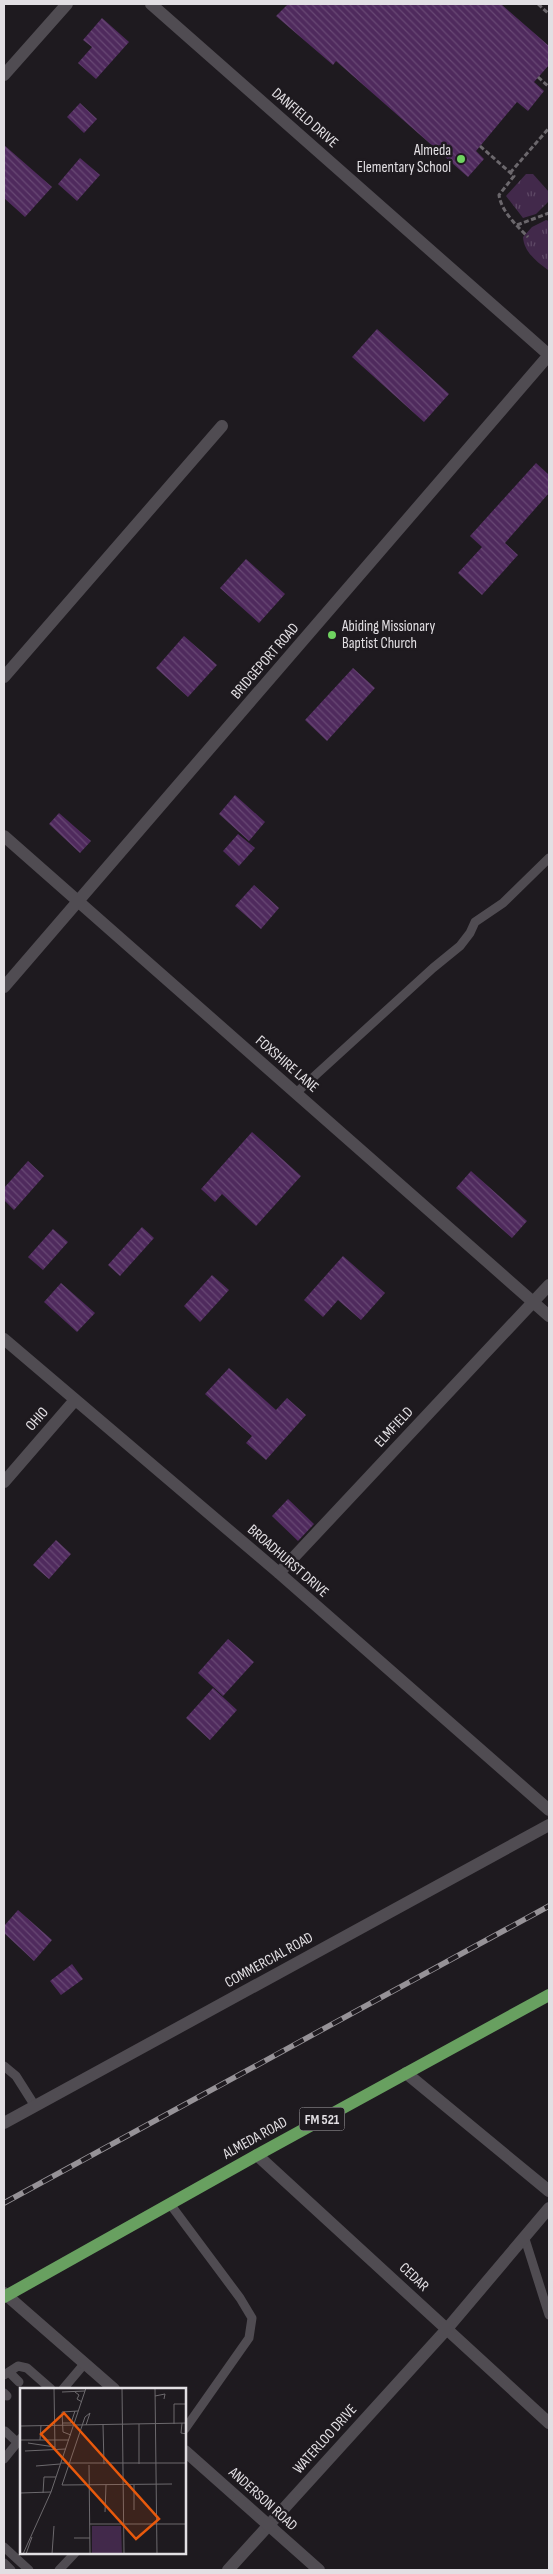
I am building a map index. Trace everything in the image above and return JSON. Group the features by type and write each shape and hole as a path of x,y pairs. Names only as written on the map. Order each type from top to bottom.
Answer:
{"main road":[{"name":"ALMEDA ROAD","path":"5,2295 549,1995"}],"street":[{"path":"4,75 67,4"},
{"name":"DANFIELD DRIVE","path":"151,4 549,355"},
{"name":"BRIDGEPORT ROAD","path":"4,987 549,355"},
{"path":"4,678 222,426"},
{"name":"FOXSHIRE LANE","path":"4,836 549,1316"},
{"name":"ELMFIELD","path":"278,1573 549,1285"},
{"name":"BROADHURST DRIVE","path":"4,1339 278,1573 549,1810"},
{"name":"OHIO","path":"4,1482 75,1400"},
{"name":"COMMERCIAL ROAD","path":"4,2124 549,1825"},
{"path":"406,2073 549,2191"},
{"name":"CEDAR","path":"257,2155 549,2423"},
{"name":"WATERLOO DRIVE","path":"228,2570 446,2330 525,2239 549,2208"},
{"path":"5,2295 113,2388"},
{"name":"ANDERSON ROAD","path":"186,2452 319,2570"}],"lane":[{"path":"296,1093 433,968 460,946 470,933 475,922 503,903 549,858"},
{"path":"4,2066 16,2076 35,2106"},
{"path":"170,2204 240,2298 252,2318 249,2338 186,2428"},
{"path":"525,2239 549,2315"},
{"path":"64,2388 85,2363"},
{"path":"19,2382 6,2373 18,2366 27,2368 50,2388"},
{"path":"4,2459 19,2441 5,2431"},
{"path":"4,2547 29,2570"},
{"path":"59,2570 74,2554"},
{"path":"4,2563 11,2570"}],"path":[{"path":"538,4 549,14"},
{"path":"538,77 549,87"},
{"path":"510,173 549,128"},
{"path":"480,146 514,176 499,195 500,203 516,225 528,237"},
{"path":"516,225 549,213"}],"green space":[{"path":"526,174 533,174 549,192 549,201 536,214 523,218 506,196"},
{"path":"546,220 549,221 548,270 528,252 523,237 532,227"}],"building":[{"path":"288,4 501,4 549,46 549,65 534,82 544,91 528,111 517,102 476,151 484,159 468,177 336,61 333,65 276,16"},
{"path":"102,18 129,42 96,79 78,63 92,47 83,40"},
{"path":"80,103 97,119 84,133 67,117"},
{"path":"4,145 52,187 25,217 4,198"},
{"path":"80,158 100,175 77,201 58,184"},
{"path":"377,329 449,394 424,422 352,357"},
{"path":"536,463 549,475 549,493 505,543 518,555 482,595 458,573 482,547 470,536"},
{"path":"246,559 285,594 259,623 220,588"},
{"path":"184,636 217,665 188,697 156,668"},
{"path":"353,668 375,688 327,741 305,720"},
{"path":"235,795 265,822 249,841 219,814"},
{"path":"59,813 91,841 80,853 49,824"},
{"path":"238,834 255,848 239,866 223,851"},
{"path":"254,885 279,908 261,929 235,906"},
{"path":"252,1132 301,1176 256,1226 222,1194 215,1202 201,1189"},
{"path":"28,1161 44,1176 14,1210 4,1200 4,1188"},
{"path":"471,1171 527,1221 512,1238 456,1188"},
{"path":"142,1227 154,1238 120,1276 108,1265"},
{"path":"53,1229 68,1242 43,1270 28,1257"},
{"path":"343,1256 385,1293 361,1320 338,1300 323,1317 304,1300"},
{"path":"212,1275 229,1290 200,1322 184,1306"},
{"path":"61,1283 95,1313 77,1332 44,1302"},
{"path":"229,1368 276,1410 287,1398 306,1415 266,1460 246,1443 252,1436 205,1394"},
{"path":"288,1499 314,1524 298,1541 272,1516"},
{"path":"56,1540 71,1554 49,1579 33,1565"},
{"path":"228,1639 254,1662 223,1696 198,1673"},
{"path":"213,1688 237,1710 210,1740 186,1718"},
{"path":"18,1910 52,1940 34,1961 4,1933 4,1926"},
{"path":"72,1964 83,1979 61,1995 50,1981"}],"railway":[{"path":"4,2203 549,1906"}],"place":[{"name":"Almeda Elementary School","path":"461,159"},
{"name":"Abiding Missionary Baptist Church","path":"332,635"}]}
